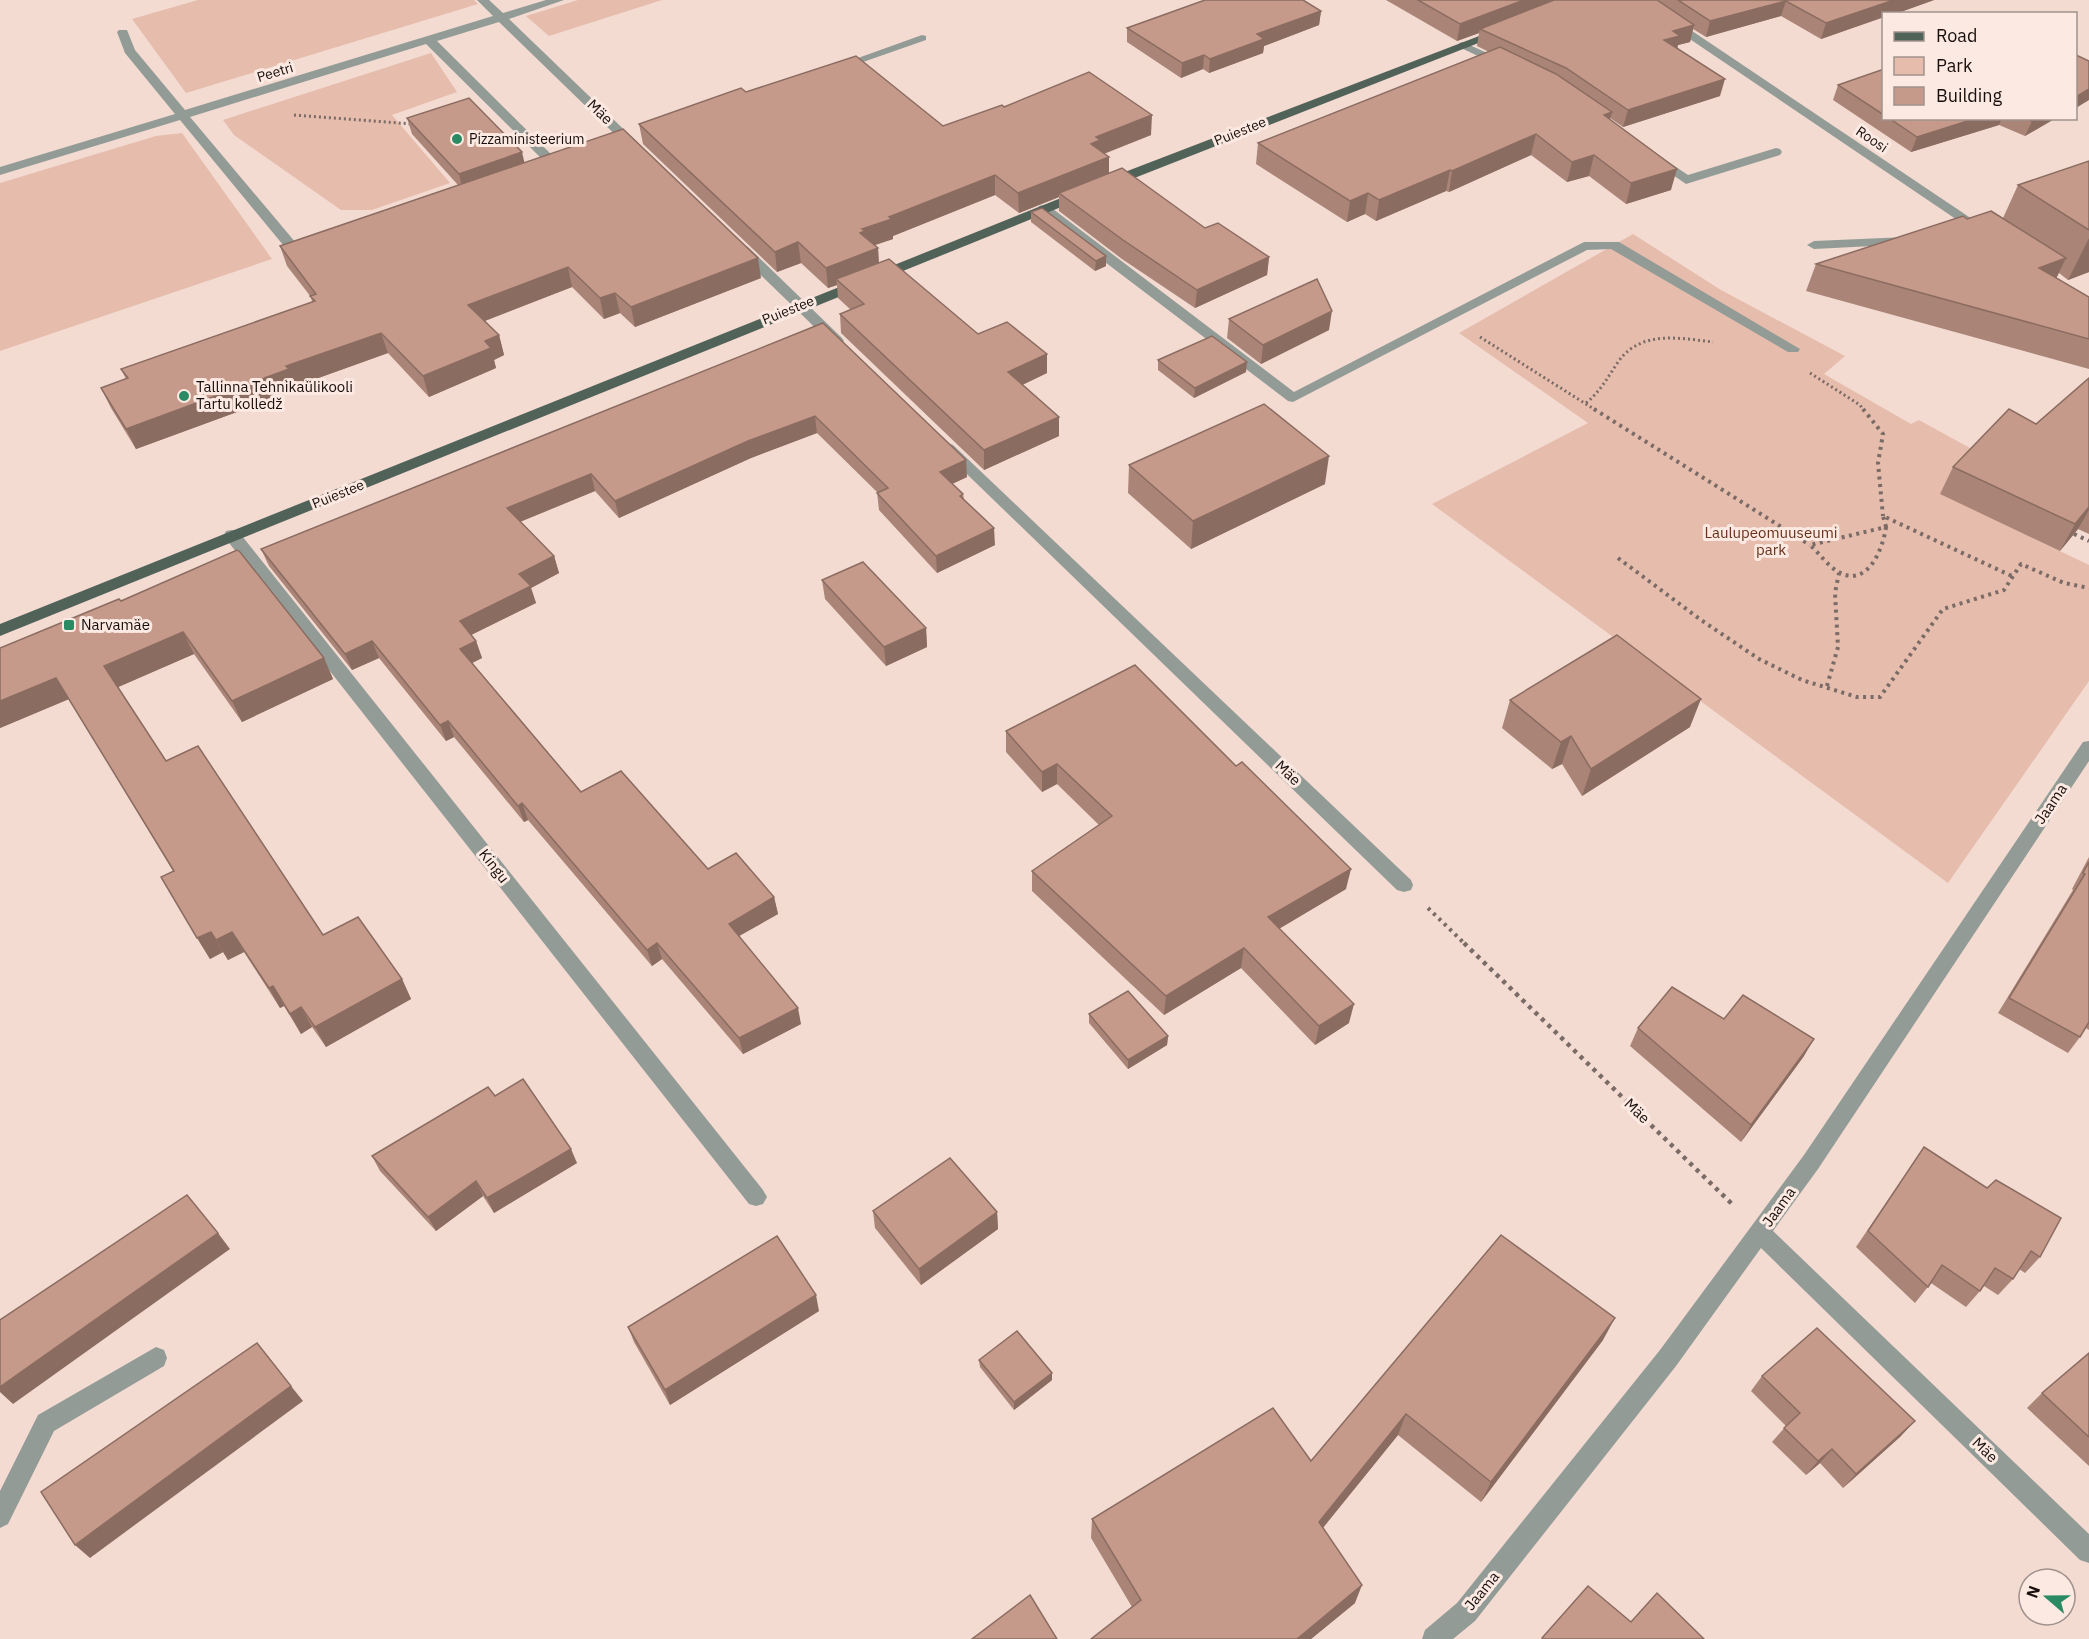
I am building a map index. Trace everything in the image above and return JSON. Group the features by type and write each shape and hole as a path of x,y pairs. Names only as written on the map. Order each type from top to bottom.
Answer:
{"main road":[{"name":"Puiestee","path":"0,630 800,306 1516,25"}],"street":[{"name":"Mäe","path":"483,0 646,157"},
{"name":"Peetri","path":"0,171 558,0"},
{"name":"Roosi","path":"1638,0 1988,234"},
{"path":"123,32 129,51 298,254 320,247"},
{"path":"821,74 922,38"},
{"path":"429,40 487,104 556,166"},
{"path":"1463,45 1515,70"},
{"path":"1649,154 1686,180 1776,152"},
{"path":"1044,209 1293,398 1584,246 1614,245 1793,349"},
{"path":"1955,226 1969,222"},
{"path":"1814,245 1911,240 1922,237"},
{"path":"732,240 851,355"},
{"name":"Mäe","path":"938,438 1404,885"},
{"name":"Kingu","path":"232,536 756,1197"},
{"name":"Jaama","path":"1434,1639 1466,1612 1668,1358 1811,1162 2089,747"},
{"name":"Mäe","path":"1760,1232 2089,1551"},
{"path":"0,1516 46,1423 156,1358"}],"path":[{"path":"285,115 422,124"},
{"path":"1474,333 1810,545 1839,573 1852,575 1866,571 1876,561 1884,547 1886,527 1878,463 1883,434 1860,405 1811,374 1793,349"},
{"path":"1586,403 1598,395 1625,353 1645,340 1670,338 1734,344 1766,333"},
{"path":"1883,516 2014,577"},
{"path":"1810,545 1886,527"},
{"path":"2074,534 2089,541"},
{"path":"1618,558 1701,620 1759,659 1802,680 1857,697 1880,697 1943,609 2004,590 2021,564 2064,583 2089,588"},
{"path":"1827,686 1838,647 1834,593 1839,573"},
{"name":"Mäe","path":"1404,885 1760,1232"}],"green space":[{"path":"198,0 474,0 478,4 186,93 132,19"},
{"path":"578,0 662,0 549,36 526,16"},
{"path":"431,53 457,92 392,115 450,183 372,210 341,210 234,135 223,120"},
{"path":"182,133 272,259 0,351 0,183 156,136"},
{"name":"Laulupeomuuseumi park","path":"1633,234 1721,290 1845,356 1824,374 1911,424 1919,420 1979,453 1941,494 2089,565 2089,681 1948,883 1432,504 1588,423 1459,333"}],"building":[{"path":"1205,0 1303,0 1321,11 1257,34 1264,39 1210,59 1204,55 1182,63 1127,28"},
{"path":"1418,0 1524,0 1460,24"},
{"path":"1554,0 1657,0 1694,25 1673,31 1680,36 1664,40 1725,79 1628,110 1566,68 1480,29"},
{"path":"1678,0 1894,0 1826,23 1786,1 1710,21"},
{"path":"1500,47 1556,74 1612,112 1604,115 1677,169 1631,183 1594,155 1572,162 1536,134 1379,200 1368,193 1350,201 1258,143"},
{"path":"2077,55 2089,61 2089,89 2077,96"},
{"path":"856,56 943,126 1002,105 1004,107 1089,72 1152,115 1096,137 1100,140 1091,144 1109,157 1018,193 995,175 889,217 892,219 862,229 865,231 860,233 878,248 826,268 798,242 775,252 639,124 741,88 746,92"},
{"path":"1882,70 1882,114 1838,85"},
{"path":"469,98 522,152 459,174 407,118"},
{"path":"1892,120 1971,120 1917,137"},
{"path":"623,129 758,258 631,307 615,293 600,298 568,267 468,305 499,335 485,341 491,348 423,376 381,333 286,366 289,369 126,429 101,388 128,378 121,369 315,301 310,296 316,294 280,246"},
{"path":"2089,161 2089,230 2018,185"},
{"path":"1122,168 1205,228 1218,223 1269,257 1197,290 1059,193"},
{"path":"1042,208 1106,256 1096,261 1031,212"},
{"path":"1991,211 2066,258 2039,268 2089,297 2089,339 1816,264 1963,216 1967,219"},
{"path":"889,259 978,334 1007,322 1047,354 1008,372 1059,417 984,450 840,314 864,304 836,279"},
{"path":"1317,279 1332,311 1263,345 1229,319"},
{"path":"823,323 966,460 940,472 963,494 960,496 994,528 936,556 877,493 888,488 815,416 748,441 615,501 591,474 507,508 554,556 519,574 531,586 460,621 476,641 460,649 581,792 621,771 708,869 736,853 774,897 729,924 798,1008 739,1038 657,943 647,950 522,803 518,806 448,721 440,725 372,641 345,654 261,549"},
{"path":"1212,336 1247,362 1195,388 1158,360"},
{"path":"2089,378 2089,507 2075,524 1953,467 2009,409 2036,424"},
{"path":"1264,404 1329,456 1193,521 1129,465"},
{"path":"237,550 324,658 232,701 183,632 104,666 166,761 198,746 323,935 358,917 402,979 315,1027 301,1007 290,1014 273,986 269,988 232,932 216,940 211,932 197,938 161,877 174,871 56,678 0,701 0,648 119,599 121,601"},
{"path":"863,562 926,628 884,647 822,580"},
{"path":"1617,635 1701,699 1591,769 1571,736 1561,742 1510,700"},
{"path":"1135,665 1236,766 1242,762 1351,869 1268,917 1354,1004 1319,1026 1244,948 1166,996 1032,871 1112,816 1057,764 1042,772 1006,731"},
{"path":"2089,862 2089,1022 2080,1037 2009,998 2085,874 2083,873"},
{"path":"1672,987 1724,1019 1743,995 1814,1039 1751,1125 1638,1028"},
{"path":"1128,991 1168,1036 1128,1060 1089,1014"},
{"path":"523,1079 571,1149 487,1198 476,1181 428,1217 372,1156 488,1087 495,1096"},
{"path":"1924,1147 1987,1188 1996,1180 2061,1218 2040,1257 2031,1251 2013,1279 1995,1268 1980,1291 1942,1265 1928,1287 1868,1231"},
{"path":"950,1158 997,1212 919,1269 873,1211"},
{"path":"187,1195 218,1233 0,1387 0,1320"},
{"path":"1501,1235 1615,1318 1491,1482 1406,1414 1319,1522 1362,1585 1297,1639 1091,1639 1141,1600 1092,1519 1273,1408 1311,1461"},
{"path":"777,1236 816,1295 665,1390 628,1327"},
{"path":"1817,1328 1915,1421 1856,1474 1832,1449 1818,1461 1784,1428 1800,1413 1762,1376"},
{"path":"1017,1331 1052,1373 1014,1402 979,1360"},
{"path":"257,1343 291,1386 75,1545 41,1492"},
{"path":"2089,1353 2089,1437 2042,1393"},
{"path":"1588,1586 1631,1622 1657,1593 1704,1639 1543,1639"},
{"path":"1030,1595 1057,1639 972,1639"}],"place":[{"name":"Pizzaministeerium","path":"457,139"},
{"name":"Tallinna Tehnikaülikooli Tartu kolledž","path":"184,396"},
{"name":"Narvamäe","path":"69,625"}]}
